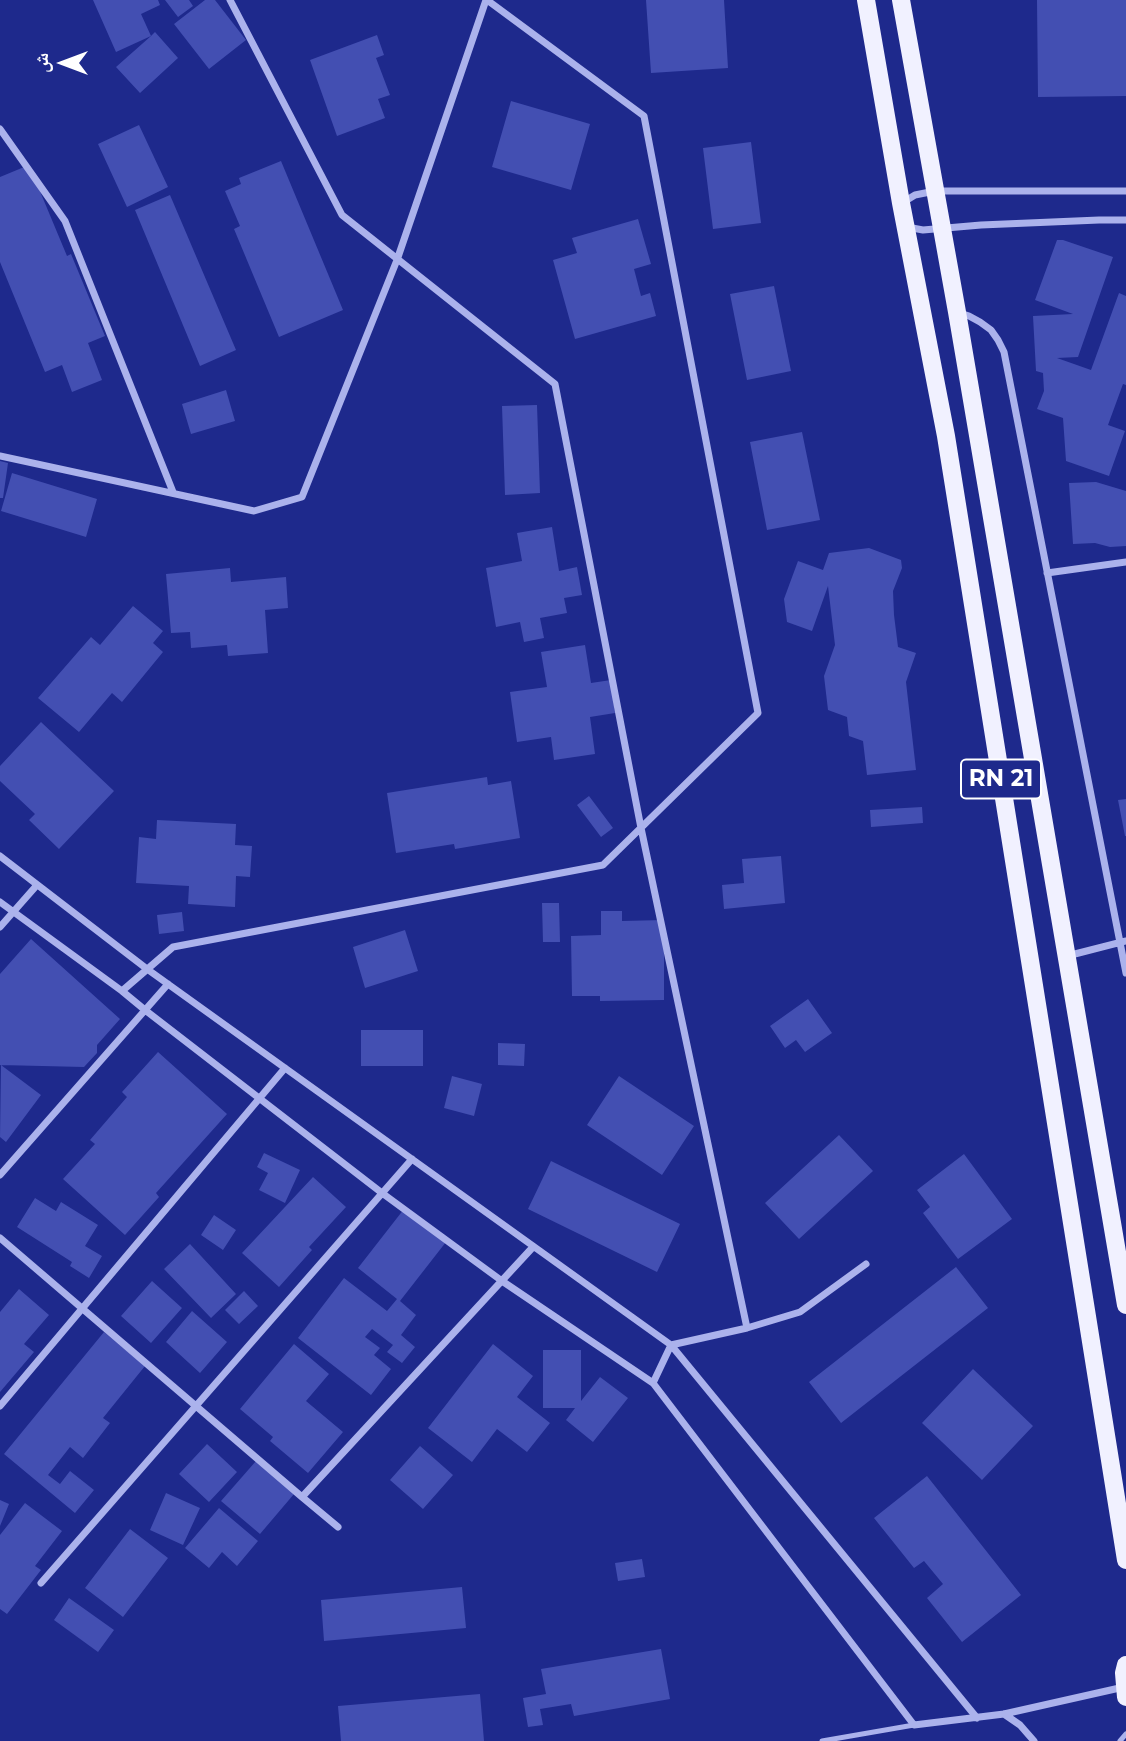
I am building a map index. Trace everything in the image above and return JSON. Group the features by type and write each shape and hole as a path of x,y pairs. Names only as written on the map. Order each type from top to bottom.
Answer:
{"main road":[{"name":"RN 21","path":"866,0 901,203 946,436 1126,1560"},
{"name":"RN 21","path":"901,0 957,312 1126,1305"},
{"path":"1125,1692 1126,1665"}],"street":[{"path":"230,0 342,215 555,384 641,828 747,1328"},
{"path":"0,456 254,510 302,497 397,260 487,0 644,116 758,713 603,865 173,947 122,991"},
{"path":"0,129 65,222 173,492"},
{"path":"901,203 915,195 935,191 1126,191"},
{"path":"906,227 923,230 1126,220"},
{"path":"957,312 981,322 991,330 1004,352 1123,942 1126,973"},
{"path":"1047,573 1126,562"},
{"path":"0,856 147,969 671,1345 977,1718"},
{"path":"0,927 37,885"},
{"path":"0,902 122,991 382,1194 502,1281 653,1383 914,1725 1004,1714 1125,1692"},
{"path":"1066,956 1123,942"},
{"path":"0,1175 168,984"},
{"path":"0,1406 285,1068"},
{"path":"41,1583 412,1159"},
{"path":"0,1238 338,1527"},
{"path":"302,1497 533,1247"},
{"path":"671,1345 747,1328 800,1312 866,1264"},
{"path":"653,1383 671,1345"},
{"path":"1004,1714 1020,1725 1034,1741"}],"lane":[{"path":"822,1741 914,1725"},
{"path":"1120,1741 1126,1734"}],"building":[{"path":"93,0 158,0 160,5 141,14 151,36 116,52"},
{"path":"165,0 189,0 193,6 178,17"},
{"path":"205,0 215,0 246,40 209,69 174,24"},
{"path":"646,0 724,0 728,68 651,73"},
{"path":"1037,0 1126,0 1126,96 1038,97"},
{"path":"155,32 178,58 140,93 116,67"},
{"path":"377,35 384,55 376,58 390,95 378,99 385,118 337,136 310,60"},
{"path":"511,101 590,124 571,190 492,167"},
{"path":"139,125 168,187 127,207 98,144"},
{"path":"751,142 761,223 713,229 703,148"},
{"path":"281,161 343,310 279,337 234,229 240,226 225,191 241,184 239,178"},
{"path":"29,165 67,256 71,254 105,336 88,343 102,380 72,392 62,365 45,372 0,262 0,177"},
{"path":"170,195 236,350 200,366 135,210"},
{"path":"638,219 651,264 634,269 641,296 650,293 656,316 575,339 553,260 577,253 572,238"},
{"path":"1057,240 1113,257 1078,357 1057,358 1091,370 1119,293 1126,296 1126,385 1123,384 1108,425 1125,431 1109,476 1066,461 1063,418 1037,409 1044,391 1043,373 1036,371 1033,316 1073,314 1035,300"},
{"path":"774,286 791,371 747,380 730,294"},
{"path":"226,390 235,421 191,434 182,404"},
{"path":"537,405 540,493 505,495 502,406"},
{"path":"802,432 820,520 767,530 750,442"},
{"path":"0,461 8,463 3,498 0,498"},
{"path":"12,473 97,499 86,537 1,511"},
{"path":"1096,482 1126,491 1126,546 1073,544 1069,483"},
{"path":"552,527 559,571 577,567 582,595 564,598 567,613 540,618 544,638 524,642 520,622 496,627 486,568 522,561 517,533"},
{"path":"869,548 901,560 902,568 893,591 894,615 898,647 916,653 906,682 916,770 867,775 863,741 849,736 847,717 828,710 824,676 835,645 828,586 812,631 787,622 784,599 798,561 823,570 829,553"},
{"path":"230,568 231,582 286,577 288,608 265,610 268,653 228,656 227,645 191,648 190,632 171,633 166,574"},
{"path":"133,606 163,631 153,643 163,652 122,702 112,693 79,732 38,698 91,637 100,645"},
{"path":"585,645 591,683 611,680 615,713 590,717 595,754 554,760 551,737 517,742 510,692 547,687 541,652"},
{"path":"41,722 114,791 59,849 29,820 35,814 0,781 0,766"},
{"path":"487,777 488,785 511,781 520,838 455,849 454,844 396,853 387,793"},
{"path":"589,796 613,828 601,837 577,805"},
{"path":"1126,799 1126,836 1125,836 1118,800"},
{"path":"922,807 923,823 871,827 870,810"},
{"path":"157,820 236,824 235,845 252,846 250,877 236,876 235,907 188,904 189,886 136,883 139,837 156,839"},
{"path":"781,856 785,903 724,909 722,885 744,883 742,859"},
{"path":"542,903 559,903 560,942 543,942"},
{"path":"601,911 622,911 622,921 664,920 664,1000 600,1001 600,996 572,996 571,936 601,935"},
{"path":"182,912 184,931 159,934 157,915"},
{"path":"405,930 418,971 365,988 353,947"},
{"path":"31,939 120,1019 97,1045 97,1053 84,1067 0,1065 0,974"},
{"path":"808,999 832,1033 805,1052 796,1040 785,1048 770,1026"},
{"path":"361,1030 423,1030 423,1066 361,1066"},
{"path":"498,1043 525,1044 524,1066 498,1065"},
{"path":"158,1052 227,1114 156,1193 159,1197 125,1235 63,1179 95,1144 90,1140 127,1097 122,1092"},
{"path":"1,1065 41,1095 6,1142 0,1137"},
{"path":"452,1076 482,1084 474,1116 444,1108"},
{"path":"619,1076 694,1126 662,1175 587,1125"},
{"path":"839,1135 873,1171 799,1239 765,1203"},
{"path":"264,1153 300,1170 285,1203 259,1190 268,1173 257,1167"},
{"path":"964,1154 1012,1219 958,1259 923,1213 930,1207 917,1190"},
{"path":"551,1161 680,1224 657,1272 528,1209"},
{"path":"313,1177 346,1207 309,1247 312,1250 279,1287 242,1253"},
{"path":"35,1198 56,1211 61,1202 98,1225 85,1246 102,1256 89,1278 70,1266 72,1262 17,1227"},
{"path":"404,1209 446,1242 400,1301 416,1315 401,1335 415,1347 402,1363 387,1352 393,1345 372,1329 365,1337 380,1348 374,1355 391,1369 371,1395 298,1338 344,1278 387,1311 397,1299 358,1268"},
{"path":"214,1215 236,1230 223,1250 201,1235"},
{"path":"190,1244 236,1294 211,1318 164,1269"},
{"path":"956,1267 988,1308 841,1423 809,1382"},
{"path":"152,1281 182,1308 151,1343 121,1316"},
{"path":"19,1289 49,1315 24,1344 34,1352 0,1392 0,1312"},
{"path":"244,1291 258,1306 239,1324 225,1310"},
{"path":"192,1311 227,1342 200,1373 166,1342"},
{"path":"104,1332 145,1366 103,1418 110,1423 83,1458 70,1447 48,1475 60,1484 70,1471 94,1490 75,1513 4,1454"},
{"path":"294,1344 329,1374 306,1401 343,1432 308,1473 270,1441 273,1437 240,1409"},
{"path":"493,1344 533,1376 517,1397 550,1423 527,1452 497,1429 472,1462 428,1428"},
{"path":"543,1350 581,1350 581,1401 600,1377 628,1398 593,1442 566,1420 575,1408 543,1408"},
{"path":"973,1369 1033,1426 982,1480 922,1423"},
{"path":"207,1444 237,1472 209,1502 179,1474"},
{"path":"420,1446 453,1475 423,1509 390,1480"},
{"path":"256,1461 294,1494 260,1534 221,1501"},
{"path":"927,1476 1021,1595 962,1642 927,1598 943,1584 924,1561 914,1568 874,1518"},
{"path":"166,1493 200,1508 183,1545 150,1530"},
{"path":"0,1500 9,1504 0,1526"},
{"path":"25,1503 62,1531 35,1566 41,1570 7,1614 0,1609 0,1535"},
{"path":"219,1508 258,1541 237,1566 222,1552 209,1568 185,1548"},
{"path":"130,1529 168,1558 123,1617 85,1588"},
{"path":"642,1559 645,1577 618,1581 615,1563"},
{"path":"462,1587 466,1628 324,1641 321,1600"},
{"path":"69,1598 114,1630 98,1652 54,1620"},
{"path":"661,1649 670,1699 574,1716 571,1704 540,1709 543,1725 528,1727 523,1698 546,1694 541,1669"},
{"path":"480,1694 484,1741 341,1741 338,1706"}]}
